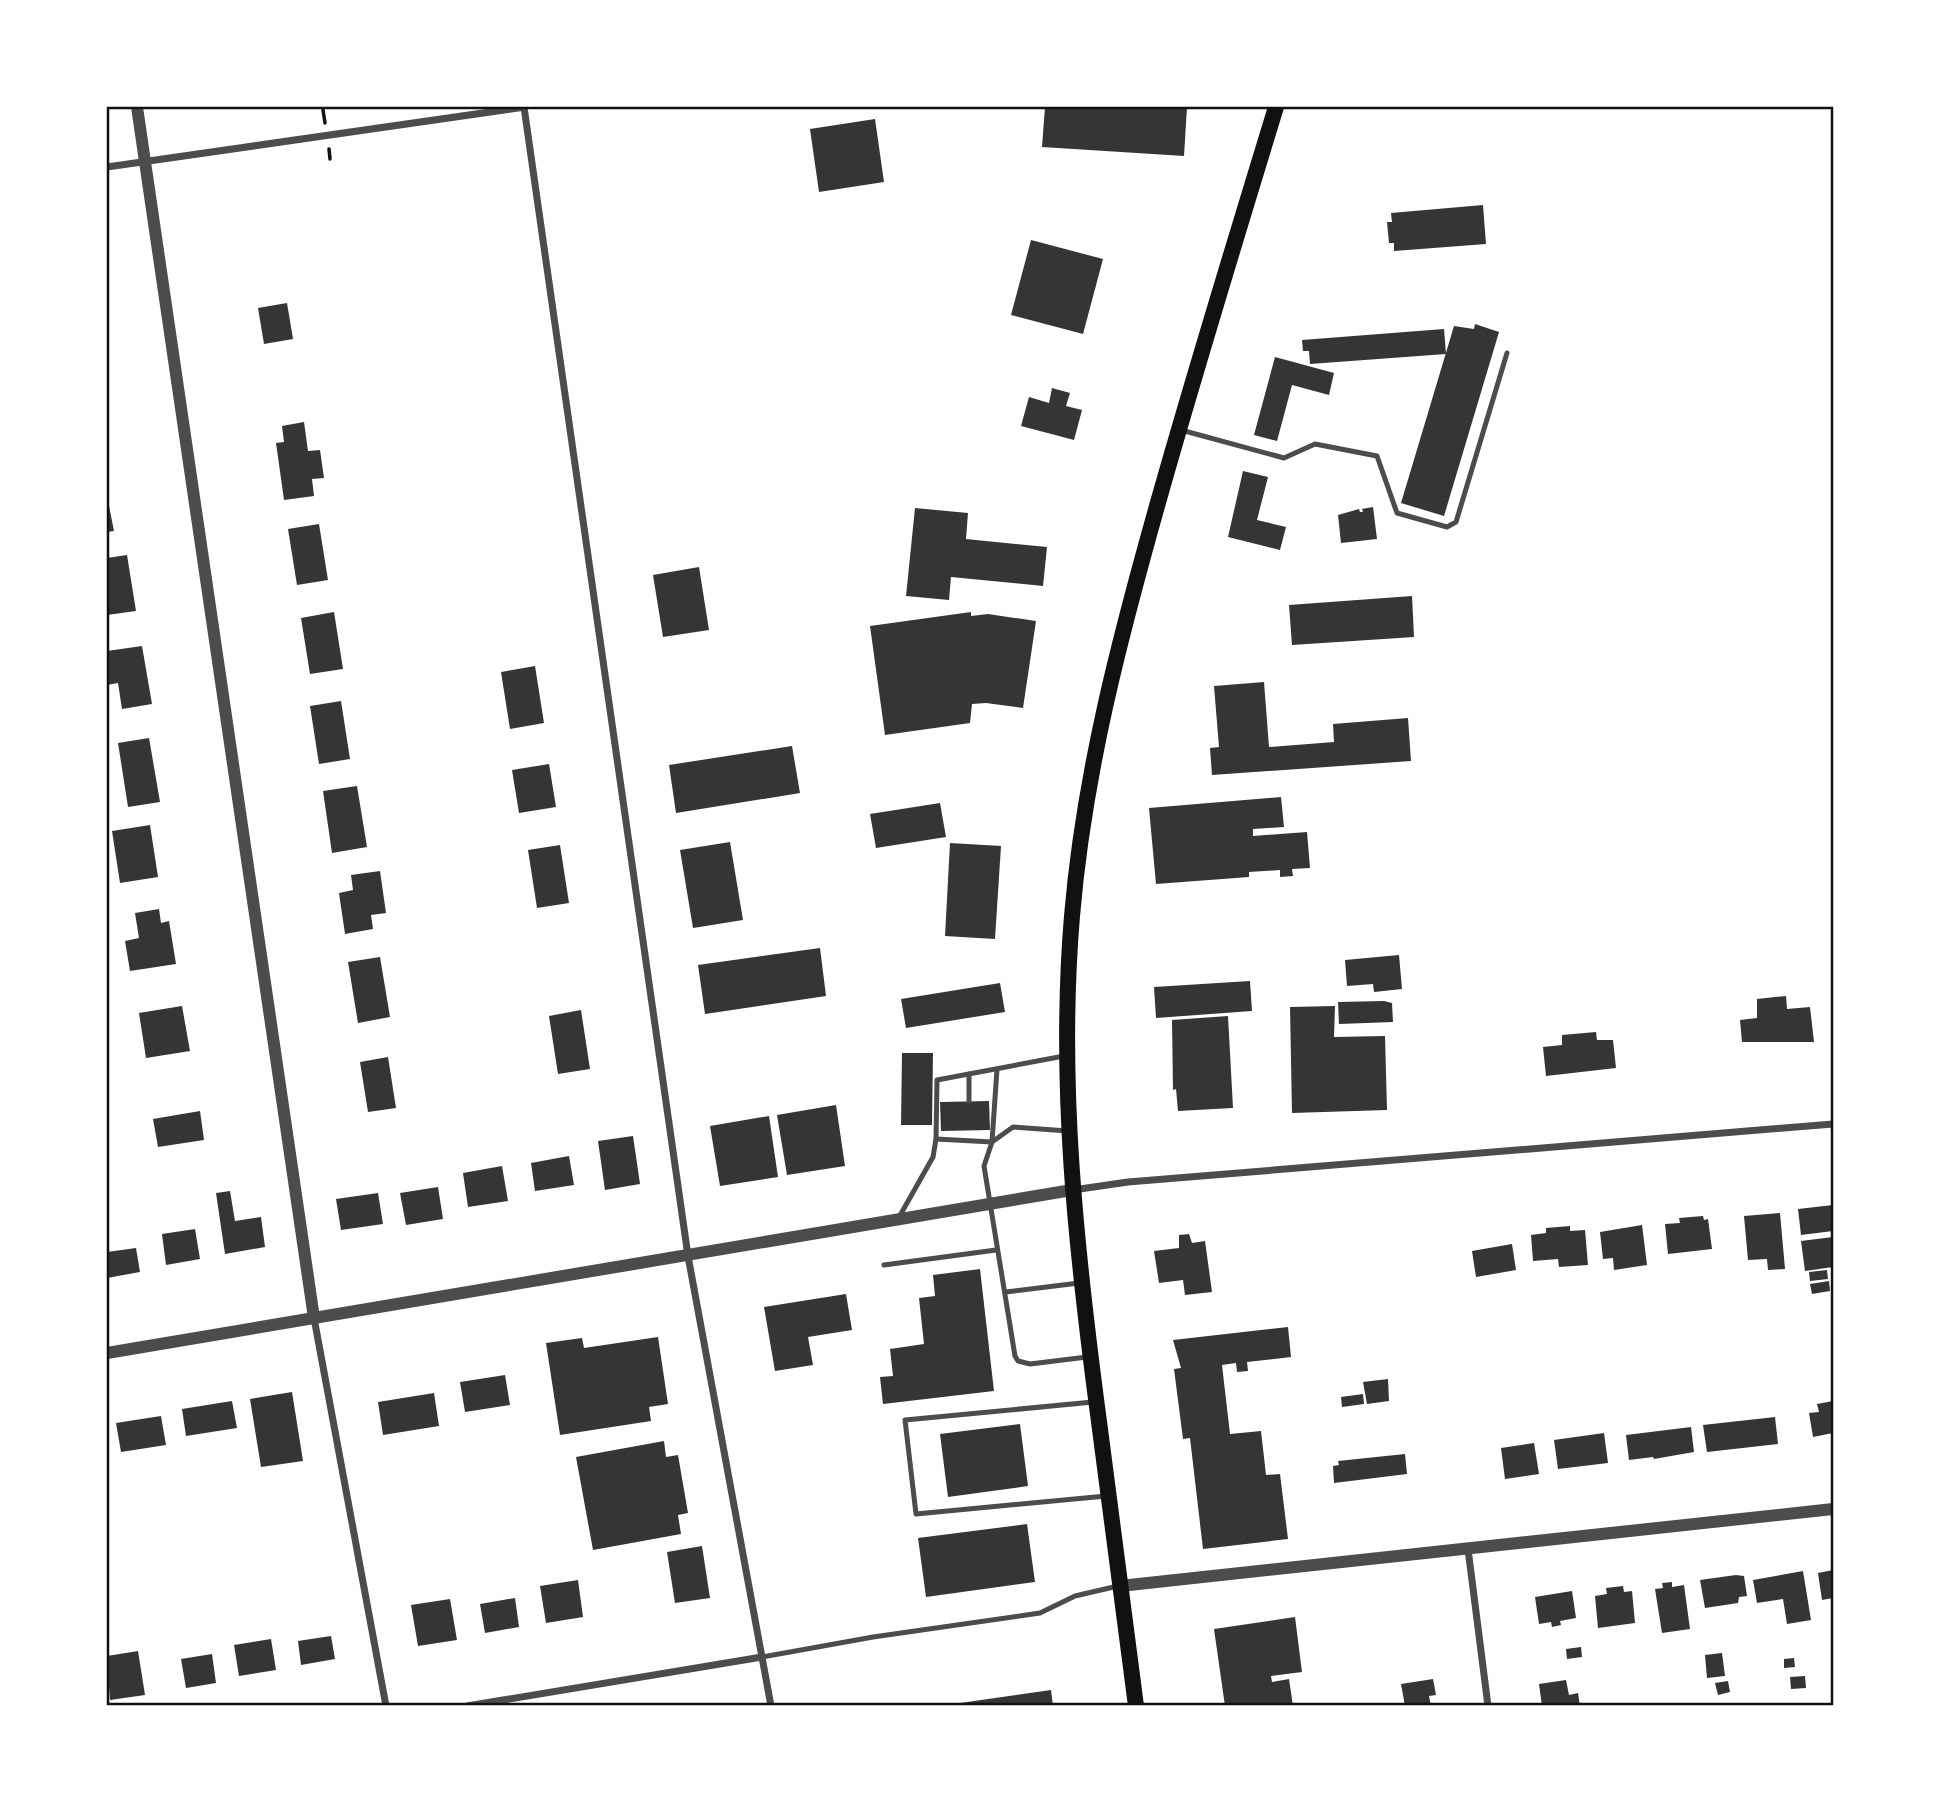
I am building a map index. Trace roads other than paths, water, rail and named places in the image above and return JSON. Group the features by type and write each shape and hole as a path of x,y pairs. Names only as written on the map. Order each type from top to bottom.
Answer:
{"main road":[{"path":"1136,1706 1090,1357 1072,1190 1067,1055 1072,917 1091,764 1122,628 1276,107"}],"street":[{"path":"137,107 314,1318 386,1706"},
{"path":"107,167 526,107 688,1256 771,1706"},
{"path":"107,1353 1072,1190 1141,1181 1833,1124"},
{"path":"1120,1586 1833,1509"},
{"path":"1468,1549 1488,1706"},
{"path":"467,1706 762,1657"}],"lane":[{"path":"1179,429 1284,458 1315,444 1377,456 1397,513 1447,527 1456,522 1507,353"},
{"path":"898,1220 933,1157 937,1080 1067,1055"},
{"path":"997,1069 992,1142 984,1166 1015,1356 1018,1361 1030,1364 1090,1357"},
{"path":"969,1074 969,1101"},
{"path":"936,1139 992,1142 1013,1127 1069,1131"},
{"path":"969,1130 969,1139"},
{"path":"884,1265 996,1250"},
{"path":"1006,1292 1081,1283"},
{"path":"1096,1401 905,1420 916,1514 1109,1496"},
{"path":"762,1657 873,1637 1040,1613 1075,1596 1120,1586"}]}
